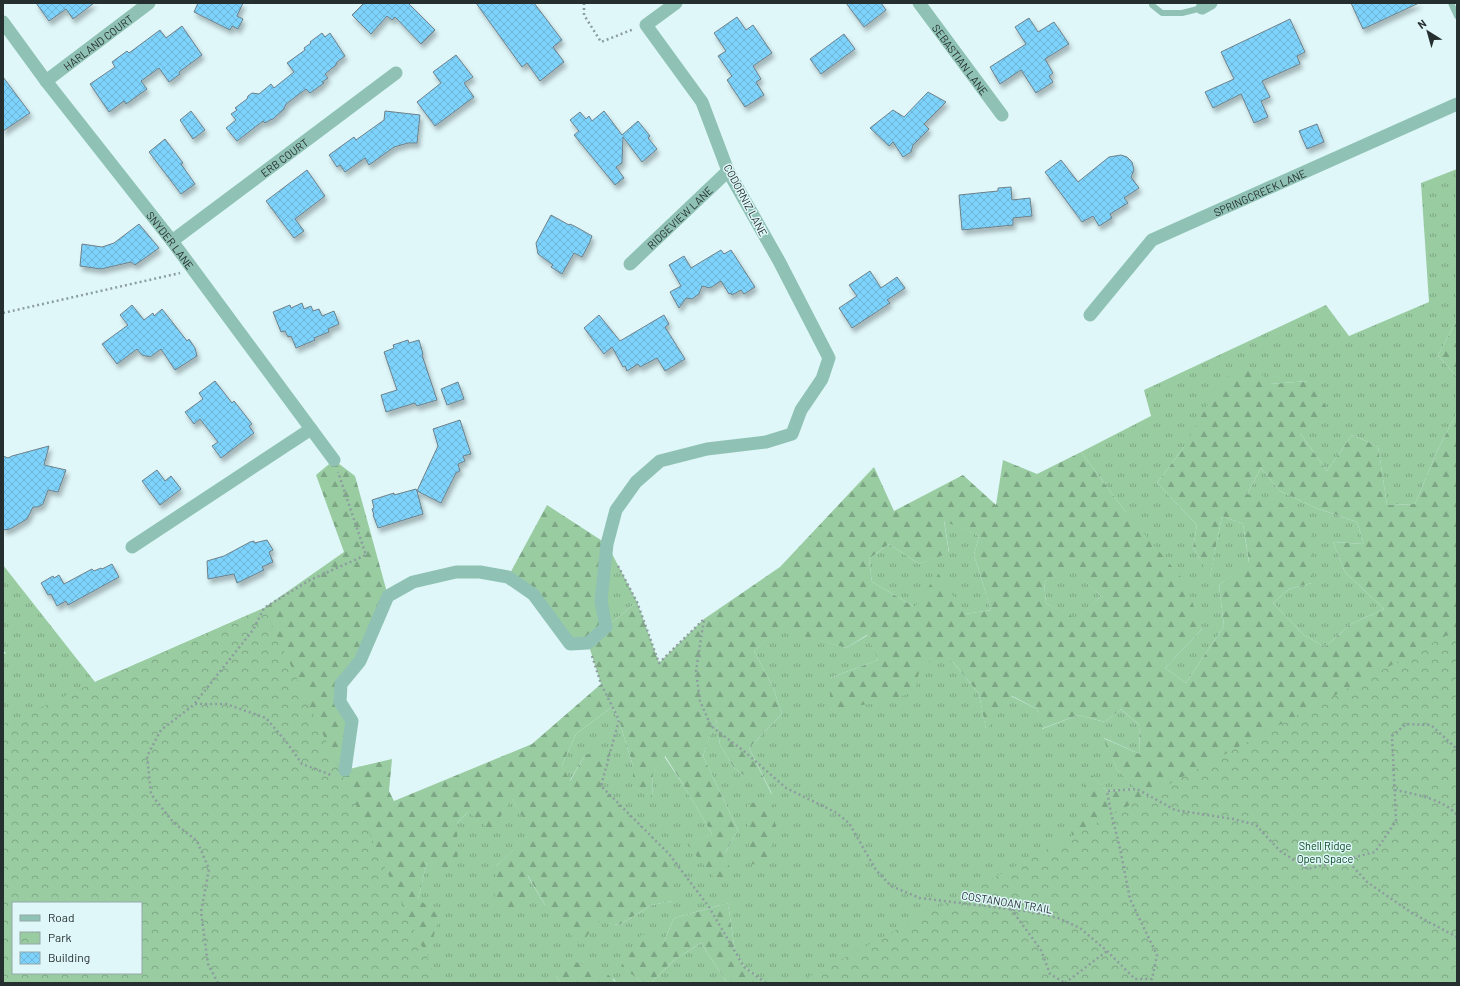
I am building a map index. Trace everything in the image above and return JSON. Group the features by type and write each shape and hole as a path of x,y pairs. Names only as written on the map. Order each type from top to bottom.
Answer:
{"street":[{"name":"HARLAND COURT","path":"46,81 149,3"},
{"path":"646,24 676,3"},
{"name":"SEBASTIAN LANE","path":"919,3 1002,115"},
{"name":"SNYDER LANE","path":"3,22 46,81 172,241 334,460"},
{"name":"CODORNIZ LANE","path":"588,643 606,627 601,601 607,544 616,510 636,482 660,461 707,449 766,442 792,434 801,410 822,379 829,358 779,261 728,172 702,102 646,24"},
{"name":"ERB COURT","path":"172,241 396,73"},
{"name":"SPRINGCREEK LANE","path":"1090,315 1152,240 1457,104"},
{"name":"RIDGEVIEW LANE","path":"630,264 728,172"},
{"path":"132,547 311,429"},
{"path":"345,770 352,721 340,702 341,684 360,661 388,596 413,582 456,572 480,572 508,577 533,594 570,644 588,643"}],"lane":[{"path":"1152,3 1152,5 1162,13 1182,13 1206,5"},
{"path":"1451,3 1457,16"}],"path":[{"path":"584,3 584,15 601,42 646,24"},
{"path":"3,313 193,271"},
{"path":"218,983 208,964 201,912 208,870 197,841 173,822 152,794 148,756 160,730 195,704 252,630 264,608 310,580 366,556 334,460"},
{"name":"COSTANOAN TRAIL","path":"617,563 637,602 659,663 704,619 696,671 700,701 712,726 745,752 786,788 835,812 849,823 876,870 891,886 920,898 1033,912 1058,918 1080,928 1135,979 1152,979 1157,955 1130,899 1107,791 1137,789 1175,810 1233,819 1256,825 1280,851 1308,869 1375,852 1396,821 1392,736 1406,724 1431,725 1457,749"},
{"path":"588,643 601,684 619,720 601,786 669,854 709,907 744,967 766,983"},
{"path":"195,704 226,704 266,718 288,744 302,764 331,775 345,770"},
{"path":"1395,790 1424,796 1452,809 1457,815"},
{"path":"1346,859 1367,882 1412,913 1457,937"},
{"path":"1011,909 1041,950 1050,974 1065,983 1106,951"}],"green space":[{"path":"1457,169 1457,320 1438,355 1457,377 1457,413 1438,449 1415,504 1387,505 1378,446 1352,435 1327,471 1300,433 1309,381 1270,384 1184,447 1157,483 1197,525 1193,547 1210,576 1222,516 1243,524 1249,563 1219,585 1224,626 1186,683 1165,668 1202,629 1125,511 1081,452 1151,416 1144,390 1326,305 1349,336 1429,302 1421,183"},
{"path":"1457,320 1457,377 1438,355"},
{"path":"1255,367 1270,384 1309,381 1328,409 1300,433 1327,471 1352,435 1378,446 1387,505 1415,504 1438,449 1457,413 1457,983 1126,843 1111,813 1099,847 1076,844 1067,822 1088,809 1082,765 1107,791 1136,789 1117,769 1103,738 1140,754 1139,725 1121,709 1105,722 1078,715 1041,729 1037,709 1012,696 986,730 979,694 953,662 921,662 915,692 877,703 830,709 830,678 878,660 867,635 846,648 779,629 754,651 773,687 782,714 749,748 772,795 734,768 720,745 716,719 703,756 738,830 725,853 733,877 715,879 687,844 712,834 665,756 653,773 652,800 633,786 633,766 619,720 612,707 576,734 562,765 570,781 585,755 612,747 601,786 669,854 672,901 652,905 619,925 598,922 580,945 545,905 528,876 523,911 494,910 496,866 532,832 512,799 491,831 468,812 457,823 458,864 443,874 427,862 418,899 440,915 427,958 142,973 209,869 12,902 12,974 3,983 3,758 95,682 264,608 344,552 316,475 334,460 355,476 388,596 341,684 352,721 345,770 392,759 389,791 394,801 532,744 601,684 588,643 570,644 533,594 508,577 547,505 607,544 606,627 637,602 659,663 704,619 780,567 874,467 894,511 963,475 996,505 1003,460 1037,474 1081,452 1125,511 1185,582 1202,629 1165,668 1186,683 1224,626 1219,585 1249,562 1243,524 1222,516 1210,577 1193,547 1197,525 1157,483 1184,447 1222,379","holes":["1261,468 1280,491 1316,508 1357,522 1364,544 1333,542 1345,572 1384,609 1351,624 1325,647 1304,635 1273,603 1289,589 1312,583 1311,527 1280,502 1247,494","944,521 979,536 974,555 991,610 965,614 938,573 915,607 872,582 869,559 889,544 919,564 949,553","1069,567 1101,596 1076,619 1046,603 1044,582"]},
{"path":"1261,468 1280,491 1316,508 1357,522 1364,544 1333,542 1345,572 1384,609 1351,624 1325,647 1304,635 1273,603 1289,589 1312,583 1247,494"},
{"path":"944,520 979,536 974,555 991,610 965,614 915,607 872,582 869,559 889,544 919,564 949,552"},
{"path":"607,544 637,602 606,627"},
{"path":"3,565 95,682 3,758 3,654 6,653 3,651"},
{"path":"1069,566 1101,596 1076,620 1046,603 1044,582"},
{"path":"264,608 439,983 3,983 3,725 95,682"},
{"path":"779,628 846,648 868,635 878,660 830,678 830,709 921,662 953,662 979,694 986,729 1011,696 1037,709 1042,729 1078,715 1105,722 1121,709 1139,725 1140,754 1104,738 1117,769 1137,789 1107,791 1082,766 1111,813 1126,843 801,983 766,983 744,967 735,952 728,903 674,918 663,944 622,966 643,983 616,983 614,979 556,976 561,983 379,983 418,899 427,862 457,823 468,812 512,799 533,832 496,866 527,875 545,905 598,921 619,925 652,905 672,901 601,786 585,755 569,782 562,765 576,734 612,707 619,720 633,766 633,786 652,799 653,773 664,756 684,786 712,834 687,845 725,853 738,830 703,756 716,718 720,745 734,768 772,794 749,748 782,714 773,687 754,651"},
{"name":"Shell Ridge Open Space","path":"1457,630 1457,983 797,983"},
{"path":"772,795 776,831 766,868 750,863 747,805"},
{"path":"728,903 735,952 744,967 766,983 727,983 701,943 674,960 651,983 643,983 621,966 642,934 663,944 674,918"},
{"path":"701,943 727,983 651,983 674,960"},
{"path":"571,961 602,971 616,983 561,983 556,976"}],"building":[{"path":"36,3 94,3 73,19 66,9 49,21"},
{"path":"198,3 243,3 237,16 243,19 238,29 232,26 230,30 194,12"},
{"path":"364,3 408,3 435,30 421,44 395,17 392,20 387,16 371,34 352,15"},
{"path":"476,3 534,3 562,40 553,47 564,62 540,81 527,63 522,67"},
{"path":"846,3 881,3 886,10 864,27"},
{"path":"1351,3 1419,3 1363,29"},
{"path":"737,17 746,30 753,25 772,53 753,66 761,79 756,82 764,95 745,107 727,80 732,76 718,56 726,51 714,33"},
{"path":"1029,18 1038,32 1054,22 1069,44 1045,59 1053,73 1049,76 1053,82 1036,93 1021,70 1000,84 990,67 1026,44 1015,27"},
{"path":"1290,19 1305,52 1297,56 1300,64 1262,81 1270,97 1261,101 1268,117 1254,123 1241,94 1213,108 1205,92 1234,79 1221,52"},
{"path":"182,26 202,55 179,72 180,74 169,82 159,68 141,81 147,89 126,104 124,101 109,112 90,84 115,67 112,62 127,51 129,53 160,30 166,38"},
{"path":"322,33 325,37 330,33 345,56 325,74 328,78 322,82 324,83 310,93 306,89 286,104 284,109 273,119 265,123 263,121 237,141 226,128 236,120 231,114 237,110 235,108 252,93 259,94 271,84 274,88 294,72 287,63 305,50 304,48 311,43 310,42"},
{"path":"844,34 855,49 821,74 810,59"},
{"path":"456,55 473,77 464,83 474,97 435,126 417,102 441,83 433,72"},
{"path":"3,77 30,113 3,131"},
{"path":"928,92 946,102 924,124 929,129 913,145 911,152 903,157 893,142 889,146 870,128 893,110 904,117"},
{"path":"191,111 205,130 193,139 180,120"},
{"path":"385,111 420,115 417,143 408,143 394,147 369,165 365,158 345,172 340,165 337,167 329,155 354,137 356,140 384,120"},
{"path":"604,111 622,135 638,121 650,136 648,138 657,149 642,162 623,137 622,163 616,167 624,178 615,185 574,135 579,131 570,120 580,112 586,119 589,116 592,121"},
{"path":"1317,124 1324,142 1307,149 1299,131"},
{"path":"165,139 183,163 181,164 195,184 181,194 149,152"},
{"path":"1121,155 1127,157 1132,162 1134,170 1131,177 1139,188 1124,198 1128,203 1110,214 1112,218 1099,226 1093,216 1082,222 1045,172 1061,160 1078,182 1109,157"},
{"path":"307,170 325,196 295,219 304,231 294,238 266,201"},
{"path":"1011,187 1012,200 1030,198 1032,216 1013,218 1013,225 962,230 959,195 998,191 998,188"},
{"path":"551,215 592,236 582,257 574,253 562,274 551,267 553,265 538,254 536,243"},
{"path":"139,224 159,248 135,265 131,262 101,269 80,266 82,244 102,247 114,243"},
{"path":"721,250 724,254 731,250 755,287 744,294 741,290 732,295 731,293 729,294 721,281 710,288 702,286 699,294 692,299 686,298 679,308 670,292 681,286 669,265 684,256 691,268"},
{"path":"870,271 881,288 897,277 905,288 887,300 890,303 852,328 839,308 857,296 849,285"},
{"path":"302,303 304,309 311,306 313,311 319,309 322,316 334,311 339,324 328,329 329,332 314,338 315,340 296,348 291,336 288,337 285,331 281,332 273,312 290,305 291,308"},
{"path":"132,305 144,320 153,313 154,316 162,309 187,341 189,339 195,348 197,356 175,370 161,349 150,357 142,355 137,349 117,364 102,344 128,325 120,315"},
{"path":"599,315 620,341 664,315 669,324 665,327 685,359 665,371 657,358 640,367 638,364 627,371 625,366 623,367 612,347 604,354 584,328"},
{"path":"408,340 409,343 419,340 422,355 437,400 417,406 415,403 386,412 381,395 397,390 384,352 394,348 393,345"},
{"path":"215,381 232,403 234,401 252,424 249,426 254,433 221,458 212,446 218,442 200,419 194,424 185,412 203,399 199,393"},
{"path":"458,382 464,399 447,405 441,389"},
{"path":"460,420 471,454 463,456 465,461 458,464 460,471 456,473 441,503 417,491 438,446 433,429"},
{"path":"49,446 44,465 66,470 58,492 48,490 43,504 38,507 33,507 27,519 10,529 3,530 3,456 8,458"},
{"path":"157,470 165,481 171,476 181,489 160,505 142,481"},
{"path":"416,489 423,514 378,528 373,515 372,509 374,508 372,500 394,493 394,495"},
{"path":"267,540 273,550 269,552 273,562 262,567 264,570 237,583 234,574 208,579 207,561 224,556 250,542 254,541 254,543"},
{"path":"112,564 119,577 68,605 66,601 57,606 51,594 48,595 41,583 53,576 54,578 59,575 64,584 92,569 94,571 101,568 102,569"}]}
